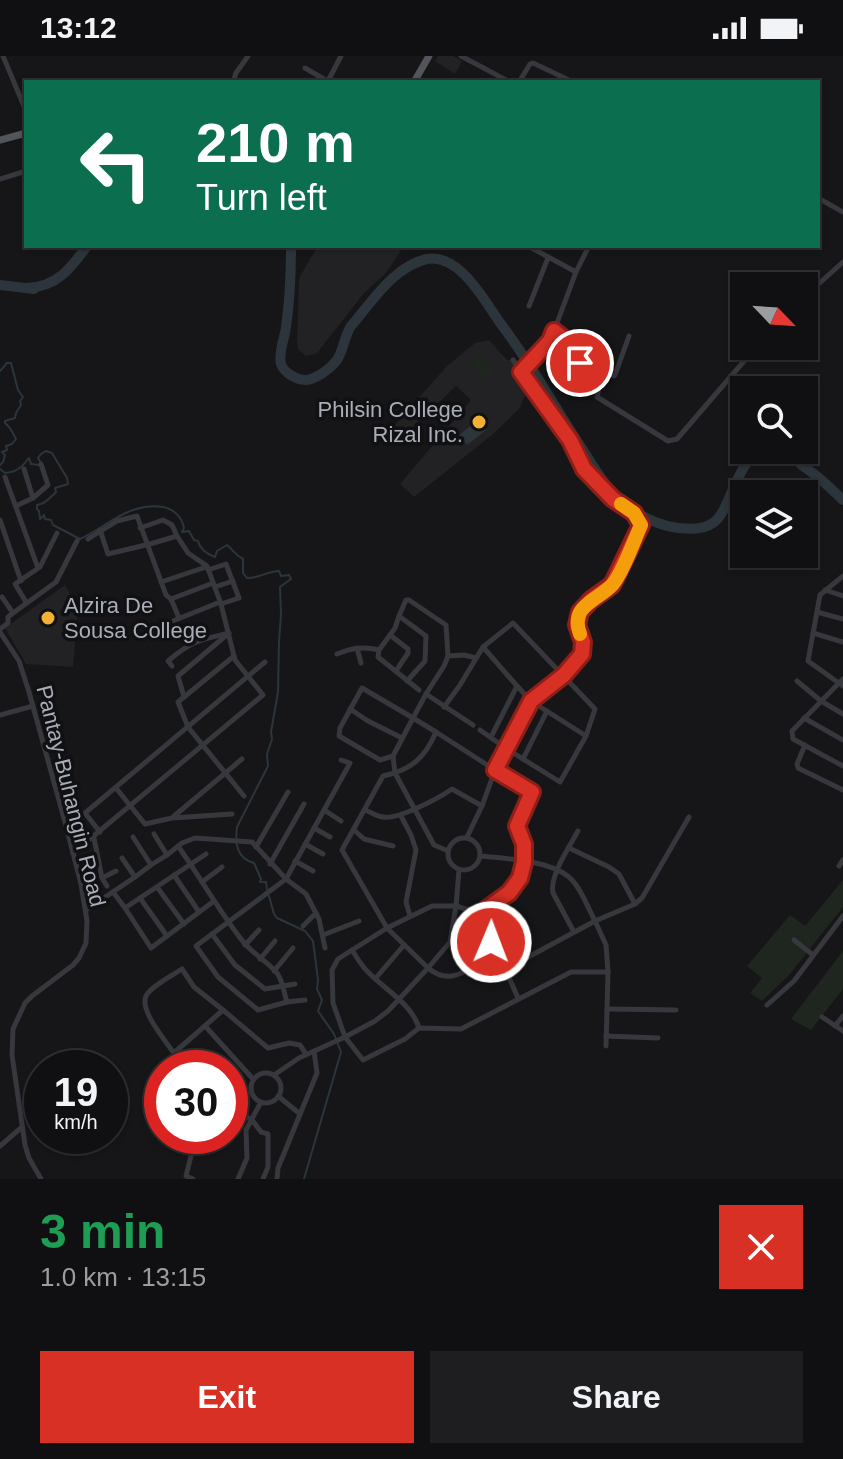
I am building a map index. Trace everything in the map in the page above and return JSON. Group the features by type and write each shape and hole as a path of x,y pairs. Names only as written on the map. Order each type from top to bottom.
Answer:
{"main road":[{"path":"415,80 429,56"},
{"path":"0,140 24,134"}],"street":[{"path":"3,56 24,106"},
{"path":"234,80 248,56"},
{"path":"330,80 341,56"},
{"path":"461,56 506,80"},
{"path":"520,80 533,63 569,80"},
{"path":"305,68 326,80"},
{"path":"0,179 24,172"},
{"path":"820,199 843,212"},
{"path":"532,248 576,272"},
{"path":"523,370 550,341 588,248"},
{"path":"529,306 548,258"},
{"path":"818,285 842,264"},
{"path":"554,331 570,343 580,363 615,375 629,336"},
{"path":"467,837 495,770 531,701 564,675 582,654 583,642 577,625 580,612 612,585 641,525 634,513 613,499 584,469 570,440 513,360"},
{"path":"603,372 597,397 664,440 671,441 677,439 745,360"},
{"path":"16,506 33,498 48,485 41,464"},
{"path":"24,469 33,498"},
{"path":"5,477 38,568"},
{"path":"88,539 124,518 137,516 166,595 179,618"},
{"path":"0,520 21,581"},
{"path":"73,853 263,695 234,656 221,603 208,568 188,553 172,525 163,520 140,528"},
{"path":"100,530 108,554 177,536"},
{"path":"26,602 15,584 38,568 57,533"},
{"path":"0,631 8,623 8,617 56,582 77,541"},
{"path":"158,627 239,598 226,564 161,582"},
{"path":"843,576 820,595 808,661 842,683 792,731 793,739 843,766"},
{"path":"171,599 233,581"},
{"path":"825,590 843,596"},
{"path":"2,597 13,613"},
{"path":"448,851 434,845 395,773 393,756 413,718 422,692 444,666 448,656 446,625 409,600 404,602 395,628 379,650 378,657 422,692 473,725"},
{"path":"817,612 843,619"},
{"path":"399,616 426,636 425,661 407,681"},
{"path":"444,707 483,647 513,623 595,709 586,736 560,782 480,730"},
{"name":"Pantay-Buhangin Road","path":"0,631 19,661 33,706 86,910 83,952 73,965 25,1003 13,1029 12,1055 22,1127 29,1158 41,1179"},
{"path":"172,666 168,661 186,646 229,633"},
{"path":"184,697 178,676 229,633"},
{"path":"813,633 843,642"},
{"path":"390,635 408,649 396,671"},
{"path":"337,654 366,647 379,650"},
{"path":"483,647 531,701 586,736"},
{"path":"357,648 361,663"},
{"path":"234,656 178,702 188,727 244,796"},
{"path":"448,656 476,658"},
{"path":"100,832 85,813 265,662"},
{"path":"797,681 843,714"},
{"path":"491,737 517,686"},
{"path":"393,756 380,760 339,736 340,728 362,688 532,792 517,826 524,844 524,862 520,878 509,893 478,913 456,906 432,906 387,928 338,959 332,970 333,1003 343,1038 363,1060 405,1039 419,1028 461,1029 571,972 608,972"},
{"path":"0,715 33,706"},
{"path":"350,709 402,738"},
{"path":"523,759 547,711"},
{"path":"804,718 843,740"},
{"path":"436,732 429,748 417,762 383,776 342,850 387,928 428,968 445,977 490,963 504,966 518,998"},
{"path":"805,745 798,768 843,790"},
{"path":"172,818 242,759"},
{"path":"305,1000 258,1010 218,977 196,946 286,879 324,810 353,766 341,760"},
{"path":"116,788 145,824 172,818 232,814"},
{"path":"365,810 384,818 401,816 452,789 482,806"},
{"path":"254,844 288,792"},
{"path":"270,864 304,804"},
{"path":"324,810 341,821"},
{"path":"401,816 416,850 406,902 410,916"},
{"path":"506,969 595,921 635,904 642,898 689,817"},
{"path":"314,828 330,837"},
{"path":"354,830 364,839 393,846"},
{"path":"574,932 552,886 578,831"},
{"path":"154,834 167,855"},
{"path":"133,837 151,865"},
{"path":"467,837 475,841 481,856 467,870 459,870 448,859 448,851 458,838 467,837"},
{"path":"94,838 102,878 107,886"},
{"path":"86,910 178,846 195,838 254,844 270,864 306,894 319,919 325,948"},
{"path":"305,844 323,854"},
{"path":"178,846 245,945 274,971 287,1002"},
{"path":"569,848 619,874 635,904"},
{"path":"125,908 206,854"},
{"path":"481,856 558,869 573,881 606,945 606,1046"},
{"path":"122,858 135,877"},
{"path":"295,861 313,871"},
{"path":"202,882 222,867"},
{"path":"274,1075 306,1054 375,1021 428,968 450,942 459,870"},
{"path":"102,878 116,871"},
{"path":"174,875 199,912"},
{"path":"157,887 184,924"},
{"path":"113,892 151,948 214,901"},
{"path":"140,898 167,936"},
{"path":"488,908 492,921 490,963"},
{"path":"303,926 316,913"},
{"path":"767,1005 794,981 843,916"},
{"path":"322,935 359,921"},
{"path":"245,945 259,930"},
{"path":"212,934 235,965 265,989 295,984"},
{"path":"794,940 813,955"},
{"path":"260,959 275,941"},
{"path":"375,979 404,945"},
{"path":"274,971 293,948"},
{"path":"352,950 360,963 416,1019 419,1028"},
{"path":"173,1050 149,1018 145,1007 146,996 182,969 194,987 268,1048 289,1043 300,1045 306,1054"},
{"path":"607,1009 676,1010"},
{"path":"177,1050 223,1010"},
{"path":"835,1026 843,1016"},
{"path":"822,1017 843,1031"},
{"path":"206,1027 253,1079"},
{"path":"606,1036 658,1038"},
{"path":"277,1179 278,1168 317,1073 314,1051"},
{"path":"264,1073 274,1075 280,1083 278,1096 269,1102 261,1102 252,1093 253,1079 264,1073"},
{"path":"278,1096 300,1114"},
{"path":"238,1179 247,1158 246,1130 261,1102"},
{"path":"248,1118 261,1132 268,1134 268,1167 263,1179"},
{"path":"0,1146 22,1127"},
{"path":"192,1154 185,1178 193,1179"}],"shaded area":[{"path":"438,56 453,56 462,61 455,74 435,61"},
{"path":"317,248 403,248 386,273 364,293 317,353 306,356 298,349 297,342 299,278"},
{"name":"Philsin College Rizal Inc.","path":"489,340 507,360 513,360 529,387 519,409 492,435 414,497 400,484 471,400 456,386 395,444 385,436 447,366 475,343"},
{"path":"481,357 493,371 484,380 471,365"},
{"path":"478,420 486,430 467,445 459,435"},
{"name":"Alzira De Sousa College","path":"65,585 78,608 73,667 26,664 5,628"},
{"path":"843,880 843,907 790,974 762,1001 750,993 762,978 747,966 790,915 805,926"},
{"path":"843,951 843,989 811,1030 791,1019"}],"waterway":[{"path":"0,285 34,289 27,288 47,284 69,269 85,248"},
{"path":"291,248 288,307 280,360 285,370 295,377 310,379 323,373 339,356 351,326 394,277 415,263 439,259 461,271 479,292 604,482 619,499 639,514 678,528 709,525 723,511 746,463 758,453 766,451 793,457 843,500"},
{"path":"0,371 11,363 23,397 15,418 5,421 16,439 2,452 5,455 0,465"},
{"path":"0,469 5,473 13,472 29,458 31,464 39,465 41,454 46,451 52,453 68,484 55,488 56,492 50,498 37,505 40,519 44,515 53,525 80,539 129,512 151,506 163,507 177,514 183,524 182,532 189,531 207,553 215,557 217,551 227,545 243,559 243,573 247,578 279,571 281,576 289,575 291,579 280,587 278,692 267,754 268,766 236,833 240,854 254,863 260,882 266,882 267,890"},
{"path":"269,896 277,918 305,931 313,941 317,989 322,1000 318,1011 334,1034 341,1052 304,1179"}],"slow traffic":[{"path":"580,634 577,625 580,612 612,585 641,525 634,513 621,504"}],"place":[{"name":"Philsin College Rizal Inc.","path":"479,422"},
{"name":"Alzira De Sousa College","path":"48,618"}],"route":[{"path":"491,942 492,921 488,908 509,893 520,878 524,844 517,826 532,792 495,770 531,701 564,675 582,654 583,642 577,625 580,612 612,585 641,525 634,513 613,499 584,469 570,440 521,372 550,341 554,331 567,339 580,363"}]}
